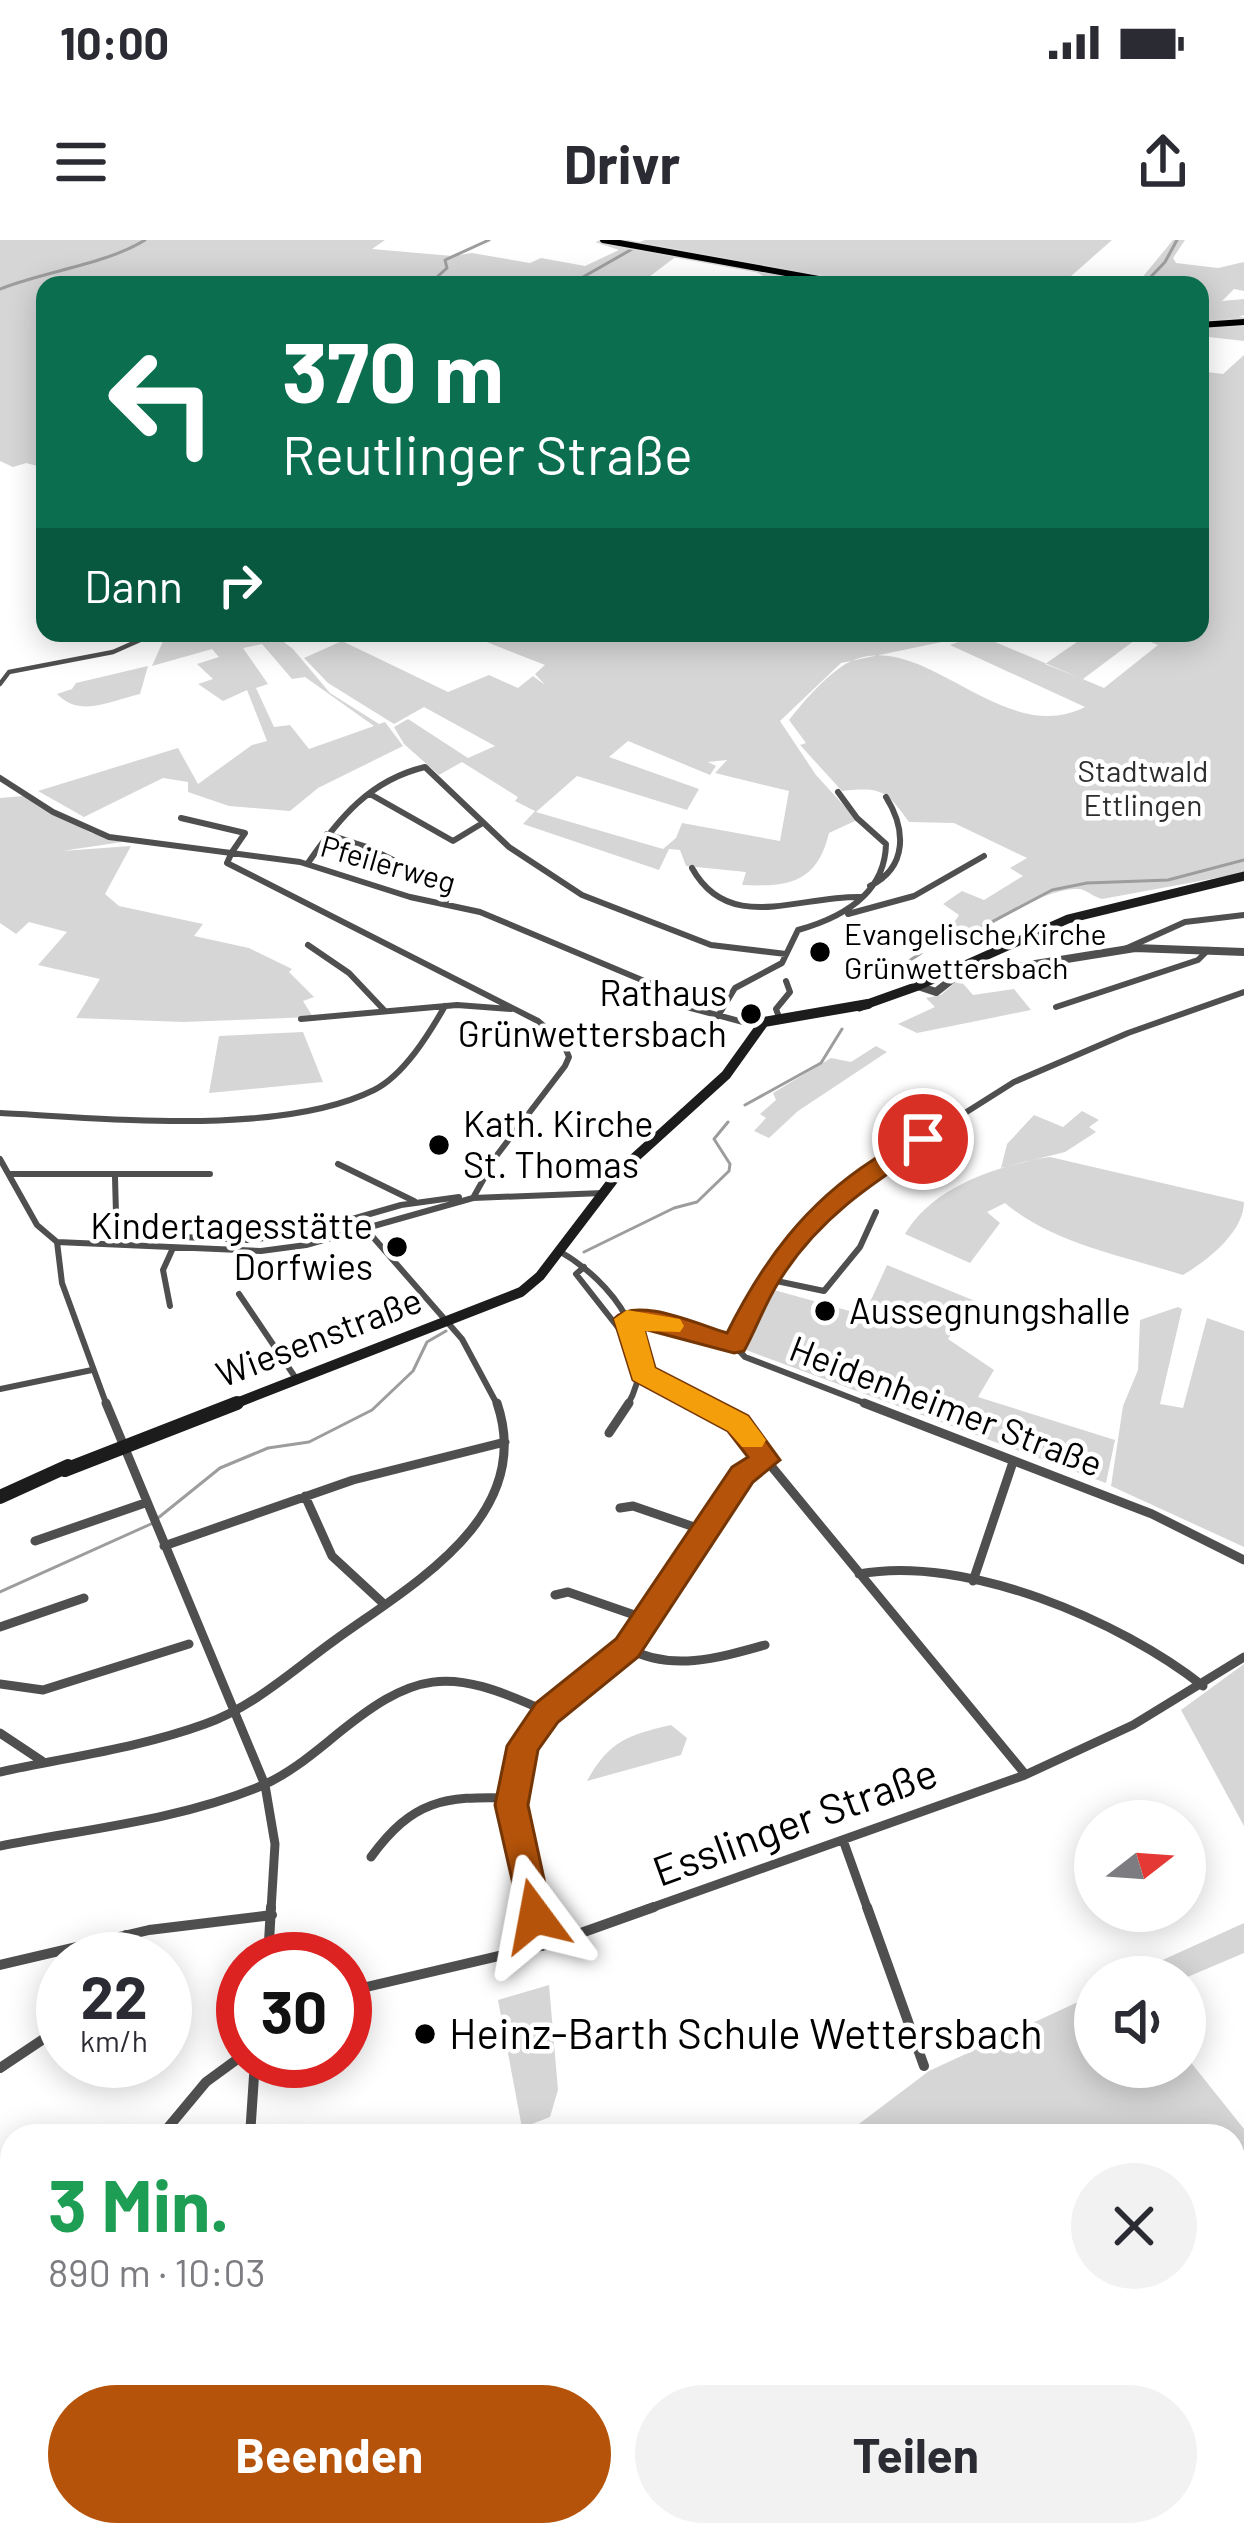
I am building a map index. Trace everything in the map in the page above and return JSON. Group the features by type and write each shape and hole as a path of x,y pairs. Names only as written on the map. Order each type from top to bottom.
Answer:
{"main road":[{"path":"603,240 802,276"},
{"path":"1209,324 1244,322"},
{"path":"758,1026 779,1017 836,1014 918,986 1068,919 1244,876"},
{"name":"Wiesenstraße","path":"0,1496 521,1292 645,1146 730,1070 758,1026"}],"street":[{"path":"0,683 9,673 113,652 136,642"},
{"path":"308,864 342,814 369,794 423,767 482,824 543,872 597,902 711,945 786,954"},
{"name":"Pfeilerweg","path":"0,778 53,812 109,837 308,864 410,897 479,913 608,965 687,1007 758,1026"},
{"path":"718,1016 735,988 775,970 798,930 846,914 869,886 888,850 838,793"},
{"path":"369,794 453,841 482,824"},
{"path":"869,886 875,886 904,847 903,822 886,797"},
{"path":"182,818 245,833 227,863 343,917 547,1028 563,1042 569,1058 494,1164 475,1182 468,1199"},
{"path":"327,834 367,847 441,884 447,890 445,904"},
{"path":"846,914 854,916 914,896 984,856"},
{"path":"692,868 705,894 722,904 773,907 844,895 862,897"},
{"path":"1123,949 1171,926 1244,915"},
{"path":"308,945 349,973 385,1010"},
{"path":"918,986 936,992 961,976 1123,949 1244,952"},
{"path":"1056,1007 1198,960 1208,950"},
{"path":"779,1017 776,1009 790,992 786,981"},
{"path":"734,1344 767,1279 798,1236 831,1202 1014,1082 1129,1033 1244,992"},
{"path":"301,1019 445,1006 512,1009"},
{"path":"0,1113 66,1119 227,1115 334,1102 380,1088 445,1006"},
{"path":"0,1159 37,1225 57,1242 261,1251 306,1245 468,1199"},
{"path":"338,1164 415,1202"},
{"path":"8,1174 210,1174"},
{"path":"115,1177 116,1214 133,1232 152,1237 271,1238 415,1202 603,1193"},
{"path":"767,1279 824,1291 860,1247 876,1212"},
{"path":"0,1772 232,1713 453,1555 472,1534 499,1483 505,1442 494,1394 446,1321 364,1228"},
{"path":"57,1242 62,1283 92,1370 265,1785 274,1844 270,1932"},
{"path":"170,1306 163,1270 172,1248"},
{"path":"559,1251 584,1267 627,1319 640,1349 642,1373 609,1433"},
{"path":"584,1267 576,1274 620,1330 628,1350"},
{"path":"239,1294 295,1377"},
{"name":"Heidenheimer Straße","path":"627,1319 649,1320 734,1344 745,1357 1152,1514 1244,1560"},
{"path":"0,1389 92,1370"},
{"path":"642,1373 738,1424 1025,1775"},
{"path":"164,1546 305,1496 505,1442"},
{"path":"542,1946 512,1798 523,1746 547,1712 627,1648 742,1474 766,1460"},
{"path":"973,1581 1013,1462"},
{"path":"305,1496 332,1556 385,1605"},
{"path":"35,1541 146,1503"},
{"path":"620,1508 633,1506 703,1530"},
{"path":"860,1574 884,1566 973,1581 1053,1605 1140,1642 1203,1686"},
{"path":"555,1595 568,1592 649,1620"},
{"path":"0,1628 84,1598"},
{"path":"0,1684 44,1690 189,1644"},
{"path":"627,1648 655,1660 680,1661 765,1645"},
{"name":"Esslinger Straße","path":"372,1986 542,1946 1025,1775 1133,1725 1244,1657"},
{"path":"0,1846 121,1822 265,1785 408,1684 457,1682 498,1690 547,1712"},
{"path":"0,1733 44,1762"},
{"path":"371,1857 393,1825 421,1805 456,1796 512,1798"},
{"path":"843,1840 924,2066"},
{"path":"148,1932 272,1915"},
{"path":"0,1965 36,1956"},
{"path":"0,2068 36,2044"},
{"path":"171,2124 216,2073"},
{"path":"251,2124 253,2088"}],"green space":[{"path":"0,240 385,240 372,249 452,256 472,253 530,263 541,258 585,266 619,250 595,242 599,241 678,255 650,276 36,276 36,466 13,467 0,461"},
{"path":"1112,240 1071,276 763,276 755,271 772,267 637,243"},
{"path":"1173,240 1185,240 1173,258 1176,263 1218,268 1244,262 1244,291 1234,289 1222,301 1244,299 1244,315 1239,317 1244,317 1244,341 1209,337 1209,276 1143,276"},
{"name":"Stadtwald Ettlingen","path":"1244,355 1244,880 1238,874 1102,899 1080,889 1062,891 967,938 951,927 959,915 943,904 962,891 984,900 1023,876 1010,868 1027,858 954,823 909,822 882,793 842,791 800,745 806,743 789,720 827,679 863,658 841,663 780,721 816,775 857,820 829,833 817,862 799,878 742,885 746,872 686,866 680,850 669,849 659,870 523,824 535,811 515,801 518,797 462,762 439,775 404,744 394,727 408,719 468,758 495,746 424,707 394,724 328,683 304,658 344,642 448,692 489,675 518,688 533,676 545,685 535,674 545,665 487,642 941,642 874,656 899,658 928,669 1021,712 1053,716 1085,707 950,645 995,642 1046,663 1077,642 1132,642 1083,679 1078,677 1104,688 1158,645 1151,642 1209,642 1209,372 1223,374","holes":["628,741 710,775 716,766 708,762 727,760 715,773 789,791 780,841 682,823 676,838 663,849 536,812 577,776 687,810 699,789 609,757"]},
{"path":"163,642 284,642 330,693 379,724 385,722 403,746 318,788 290,811 229,806 188,792 188,782 163,778 84,817 38,791 178,748 198,784 252,745 267,741 247,690 223,701 198,684 213,679 197,664 219,657 212,649 152,666","holes":["262,644 292,679 305,677 374,726 309,749 290,725 274,727 256,688 268,684 243,648"]},
{"path":"148,666 140,694 85,706 57,694 76,683"},
{"path":"23,796 91,833 122,842 62,851 131,846 105,894 119,906 203,924 194,936 249,948 292,969 289,972 314,997 303,1001 313,1017 183,1022 76,1018 100,979 38,965 67,932 29,922 16,934 0,923 0,798"},
{"path":"959,979 973,995 1014,989 1031,1010 917,1033 898,1024 935,1007 926,998 941,995"},
{"path":"303,1032 323,1082 209,1093 219,1036"},
{"path":"876,1046 887,1052 798,1111 769,1138 754,1131 766,1118 760,1114 776,1100 773,1093 831,1058 851,1062"},
{"path":"1082,1111 1099,1120 1089,1127 1096,1132 1065,1152 1001,1168 1007,1144 1034,1115 1063,1127"},
{"path":"1050,1157 1244,1202 1242,1213 1223,1245 1183,1275 1066,1238 1005,1203 987,1212 1000,1223 970,1263 905,1234 949,1191 1009,1166"},
{"path":"887,1265 975,1301 948,1339 994,1370 978,1397 1115,1440 1106,1483 746,1350 743,1343 767,1288 864,1315"},
{"path":"1182,1309 1160,1404 1183,1408 1207,1318 1244,1331 1244,1547 1111,1486 1123,1406 1138,1370 1140,1320"},
{"path":"1244,1664 1244,1826 1181,1710"},
{"path":"671,1725 687,1738 681,1755 587,1781 603,1757 621,1742"},
{"path":"1244,1923 1244,1953 1206,1969 1206,1956 1171,1956"},
{"path":"549,1985 558,2090 550,2117 532,2124 521,2124 498,2000"},
{"path":"1074,2004 1074,2088 1206,2088 1206,2081 1240,2124 859,2124 929,2071"}],"waterway":[{"path":"42,276 113,255 145,240"},
{"path":"438,276 447,268 445,260 489,240"},
{"path":"1152,276 1177,240"},
{"path":"585,276 634,248"},
{"path":"0,289 36,278"},
{"path":"956,941 1052,890 1087,883 1168,880 1244,860"},
{"path":"900,967 921,953"},
{"path":"745,1105 821,1063 842,1029"},
{"path":"584,1252 674,1208 697,1202 729,1171 730,1164 714,1139 728,1122"},
{"path":"158,1518 220,1468 268,1448 309,1442 372,1410 413,1371 427,1342 446,1331"},
{"path":"0,1592 151,1524"}],"slow traffic":[{"path":"671,1326 627,1319 640,1349 642,1373 738,1424 752,1440"}],"place":[{"name":"Evangelische Kirche Grünwettersbach","path":"820,952"},
{"name":"Rathaus Grünwettersbach","path":"751,1014"},
{"name":"Kath. Kirche St. Thomas","path":"439,1145"},
{"name":"Kindertagesstätte Dorfwies","path":"397,1247"},
{"name":"Aussegnungshalle","path":"825,1311"},
{"name":"Heinz-Barth Schule Wettersbach","path":"425,2034"}],"route":[{"path":"535,1916 512,1805 523,1746 547,1712 627,1648 742,1474 766,1460 738,1424 642,1373 640,1349 627,1319 649,1320 734,1344 767,1279 813,1218 851,1185 923,1139"}]}
